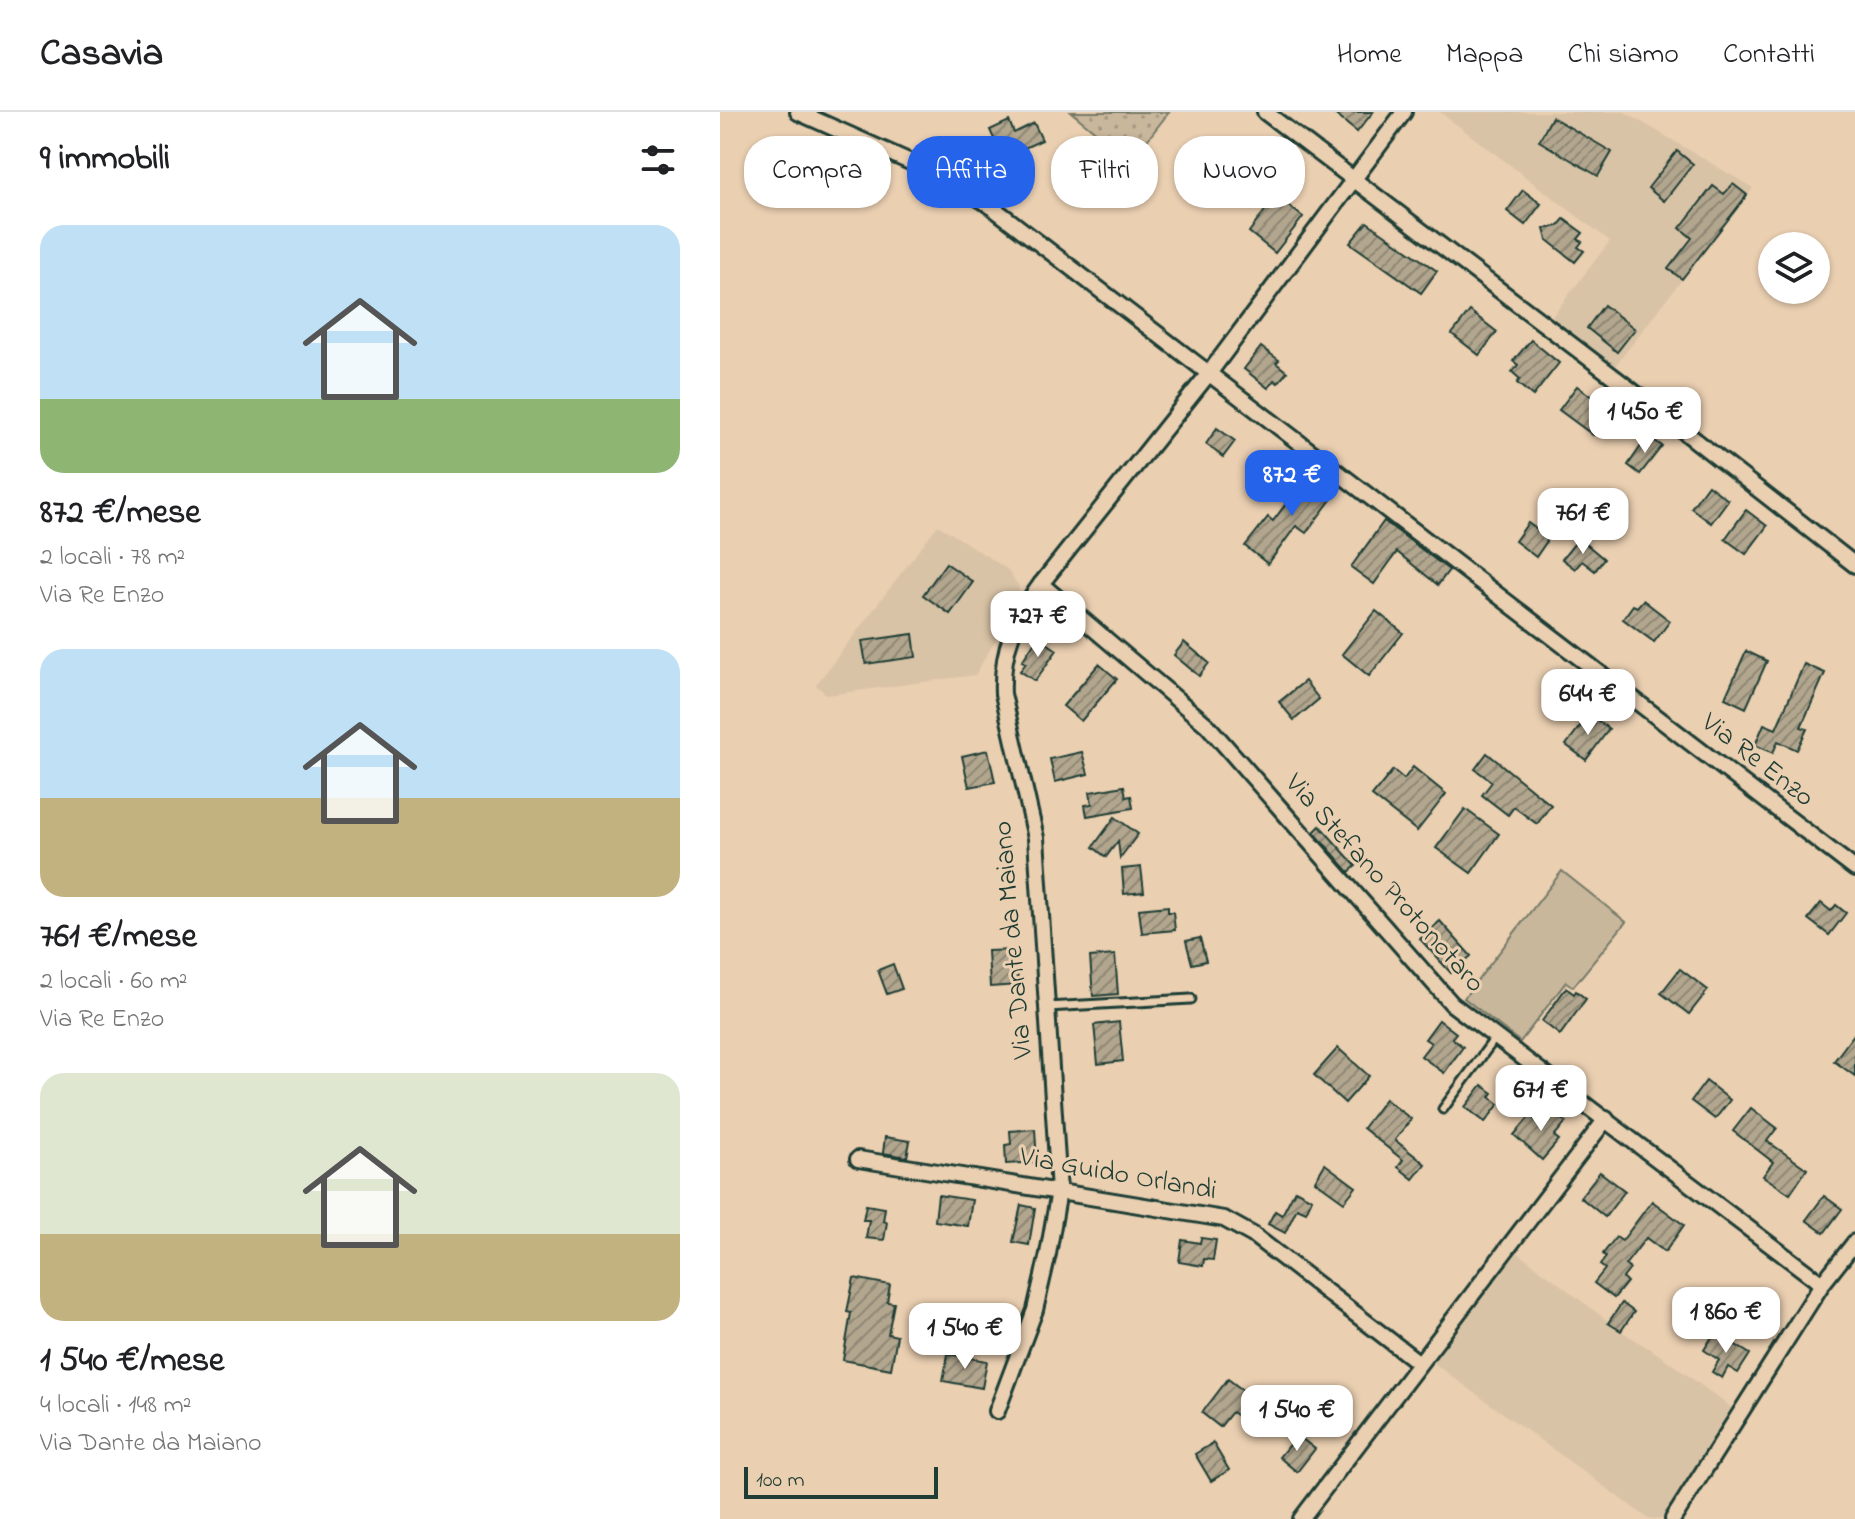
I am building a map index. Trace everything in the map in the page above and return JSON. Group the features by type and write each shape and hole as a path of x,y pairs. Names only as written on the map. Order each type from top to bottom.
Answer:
{"street":[{"name":"Via Re Enzo","path":"798,112 928,169 973,193 1855,869"},
{"path":"1265,112 1855,565"},
{"name":"Via Dante da Maiano","path":"997,1411 1035,1310 1059,1191 1036,838 1003,694 1002,673 1008,642 1017,619 1041,584 1210,372 1404,112"},
{"name":"Via Stefano Protonotaro","path":"1041,584 1200,718 1438,990 1459,1010 1822,1284"},
{"path":"1301,1519 1606,1119"},
{"name":"Via Guido Orlandi","path":"858,1159 1216,1217 1240,1226 1419,1363"},
{"path":"1673,1519 1822,1284 1855,1242"}],"lane":[{"path":"1047,1007 1191,999"},
{"path":"1443,1109 1495,1038"}],"shaded area":[{"path":"1071,112 1169,112 1150,136 1100,136"},
{"path":"1440,112 1625,112 1753,188 1615,366 1551,318 1610,241"},
{"path":"938,525 1007,569 1018,585 1020,598 975,675 827,695 816,685"},
{"path":"1562,871 1626,922 1573,987 1566,982 1520,1042 1464,998"},
{"path":"1516,1251 1621,1331 1731,1407 1664,1519 1649,1519 1432,1362"}],"building":[{"path":"1332,112 1373,112 1357,132"},
{"path":"1552,117 1612,152 1598,176 1539,141"},
{"path":"1009,121 1014,133 1034,123 1042,140 1035,143 1035,136 993,136 990,130"},
{"path":"1677,151 1693,164 1664,201 1648,188"},
{"path":"1733,184 1747,195 1682,279 1668,269 1692,238 1680,228 1713,186 1724,194"},
{"path":"1523,190 1541,204 1525,225 1507,211"},
{"path":"1267,208 1291,208 1303,217 1275,253 1249,232"},
{"path":"1564,219 1583,233 1578,239 1582,242 1578,247 1584,251 1575,262 1547,240 1544,229 1558,226"},
{"path":"1367,222 1437,271 1421,293 1350,243"},
{"path":"1604,305 1635,329 1617,352 1587,328"},
{"path":"1470,311 1497,332 1479,355 1452,334"},
{"path":"1531,340 1559,363 1533,396 1517,383 1520,379 1512,372 1518,365 1513,361"},
{"path":"1261,347 1279,360 1276,363 1287,372 1278,383 1274,380 1268,388 1244,369"},
{"path":"1577,386 1611,411 1593,435 1559,410"},
{"path":"1217,428 1235,441 1223,457 1206,444"},
{"path":"1648,436 1662,446 1640,474 1628,465"},
{"path":"1309,473 1336,493 1306,533 1296,526 1268,564 1245,546 1268,517 1273,521"},
{"path":"1708,485 1728,500 1711,523 1691,508"},
{"path":"1746,510 1767,526 1746,554 1725,539"},
{"path":"1384,521 1449,570 1438,585 1397,552 1374,584 1351,567"},
{"path":"1528,523 1549,538 1536,557 1515,541"},
{"path":"1579,538 1604,559 1595,571 1582,561 1575,569 1562,559"},
{"path":"946,563 973,582 950,614 923,595"},
{"path":"1643,600 1670,621 1654,642 1623,619 1633,605 1637,607"},
{"path":"1376,611 1403,633 1369,676 1342,654"},
{"path":"913,634 916,657 866,664 862,641"},
{"path":"1038,637 1057,650 1035,681 1020,671 1026,663 1022,661"},
{"path":"1184,642 1209,663 1199,676 1174,655"},
{"path":"1746,651 1767,661 1746,708 1725,698"},
{"path":"1099,664 1117,679 1081,721 1063,706"},
{"path":"1804,664 1825,673 1801,727 1807,729 1797,750 1778,741 1773,753 1755,745 1764,724 1776,729"},
{"path":"1305,681 1319,699 1294,720 1279,702"},
{"path":"1589,714 1609,729 1586,760 1566,745"},
{"path":"988,750 995,782 969,787 962,756"},
{"path":"1082,752 1088,774 1055,782 1050,759"},
{"path":"1487,753 1551,805 1537,824 1514,807 1508,815 1482,795 1492,782 1475,769"},
{"path":"1413,767 1446,794 1417,831 1372,796 1393,770 1404,779"},
{"path":"1124,786 1126,797 1131,796 1133,808 1087,816 1085,805 1092,804 1090,792"},
{"path":"1465,809 1499,834 1471,873 1436,848"},
{"path":"1115,817 1138,834 1120,858 1118,841 1106,857 1093,847"},
{"path":"1320,826 1356,866 1349,872 1314,832"},
{"path":"1141,867 1144,892 1124,894 1122,869"},
{"path":"1821,903 1831,911 1836,905 1846,913 1829,935 1808,919"},
{"path":"1168,906 1168,912 1173,912 1175,930 1142,933 1139,909"},
{"path":"1440,921 1471,956 1451,973 1420,939"},
{"path":"1200,938 1206,961 1192,964 1186,941"},
{"path":"1016,950 1018,985 990,987 988,951"},
{"path":"1115,955 1118,994 1093,996 1090,957"},
{"path":"893,964 902,989 887,994 878,970"},
{"path":"1680,969 1708,990 1689,1014 1661,993"},
{"path":"1566,988 1586,999 1560,1035 1542,1021"},
{"path":"1439,1020 1456,1033 1452,1038 1463,1047 1444,1073 1421,1056 1431,1043 1425,1039"},
{"path":"1119,1022 1123,1061 1098,1064 1094,1025"},
{"path":"1855,1033 1855,1076 1834,1061"},
{"path":"1338,1048 1369,1076 1345,1103 1314,1075"},
{"path":"1706,1081 1730,1100 1715,1119 1691,1101"},
{"path":"1482,1085 1493,1093 1490,1097 1499,1104 1485,1122 1465,1107"},
{"path":"1385,1099 1411,1119 1395,1140 1425,1164 1413,1179 1398,1167 1403,1160 1363,1128"},
{"path":"1549,1107 1566,1122 1554,1136 1559,1140 1542,1160 1514,1135 1530,1116 1537,1121"},
{"path":"1751,1108 1777,1128 1767,1141 1807,1169 1790,1194 1763,1176 1773,1162 1733,1131"},
{"path":"1035,1129 1037,1162 1006,1164 1005,1145 1011,1144 1010,1131"},
{"path":"885,1137 910,1141 907,1157 883,1153"},
{"path":"1325,1164 1356,1187 1344,1202 1315,1181"},
{"path":"1600,1172 1625,1191 1605,1217 1580,1197"},
{"path":"1295,1190 1312,1199 1306,1212 1297,1208 1285,1233 1268,1224 1275,1211 1282,1215"},
{"path":"938,1195 972,1200 968,1226 935,1221"},
{"path":"1824,1196 1842,1209 1824,1233 1806,1220"},
{"path":"1652,1201 1684,1225 1665,1252 1646,1238 1625,1265 1630,1269 1623,1278 1627,1282 1614,1298 1594,1283 1605,1269 1600,1265 1606,1257 1603,1254 1616,1237 1622,1241"},
{"path":"866,1205 885,1208 883,1221 887,1222 884,1240 866,1238 869,1220 863,1220"},
{"path":"1021,1205 1035,1208 1029,1245 1013,1242"},
{"path":"1201,1238 1216,1240 1213,1260 1204,1259 1203,1266 1179,1262 1182,1240 1200,1243"},
{"path":"854,1278 890,1285 887,1302 894,1303 888,1334 897,1336 891,1369 843,1360 851,1313 847,1312"},
{"path":"1622,1303 1634,1312 1621,1331 1608,1323"},
{"path":"1715,1332 1750,1354 1738,1373 1728,1367 1722,1378 1712,1372 1719,1360 1704,1350"},
{"path":"948,1354 987,1361 982,1388 943,1381"},
{"path":"1228,1379 1253,1398 1239,1417 1232,1412 1220,1427 1202,1413"},
{"path":"1297,1435 1315,1449 1297,1472 1279,1457"},
{"path":"1213,1443 1229,1470 1211,1481 1195,1454"}]}
